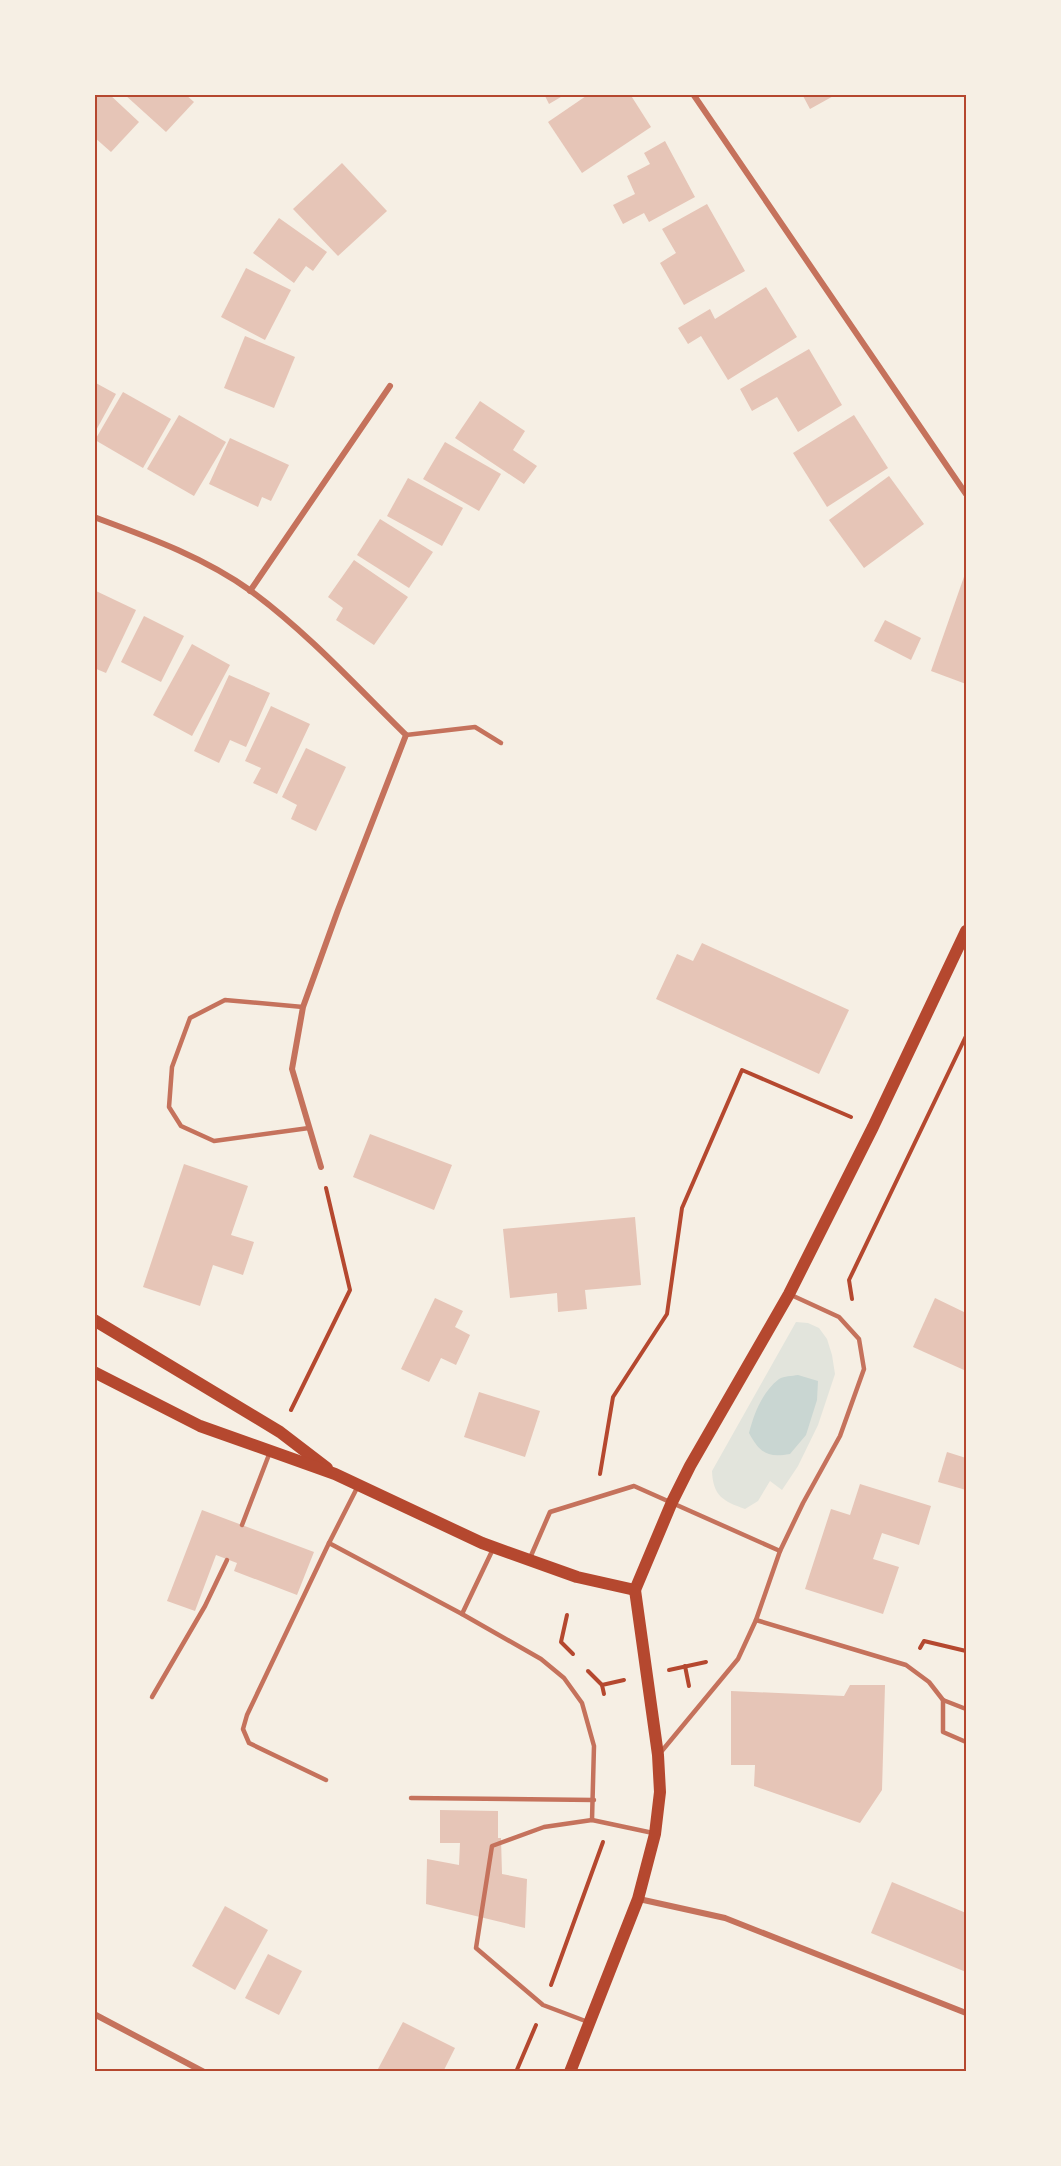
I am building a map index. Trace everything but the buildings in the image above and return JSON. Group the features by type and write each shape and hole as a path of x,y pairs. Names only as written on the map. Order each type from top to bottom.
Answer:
{"main road":[{"path":"570,2072 638,1899 655,1834 660,1792 658,1755 634,1590 690,1466 789,1294 963,947 966,931"},
{"path":"94,1320 280,1432 335,1474"},
{"path":"94,1372 200,1426 335,1474 494,1547 577,1577 634,1590"}],"street":[{"path":"693,94 966,494"},
{"path":"250,591 390,386"},
{"path":"94,517 166,544 208,565 250,591 291,623 406,735 303,1006 292,1069 321,1167"},
{"path":"638,1899 725,1918 966,2013"},
{"path":"94,2014 204,2072"}],"lane":[{"path":"406,735 475,727 501,743"},
{"path":"303,1006 225,1000 190,1018 172,1068 169,1107 181,1126 214,1141 309,1128"},
{"path":"658,1755 738,1659 756,1620 780,1551 803,1503 840,1436 864,1369 858,1340 839,1317 789,1294"},
{"path":"242,1525 270,1452"},
{"path":"326,1780 249,1743 243,1729 247,1715 358,1486"},
{"path":"529,1560 550,1512 634,1486 780,1551"},
{"path":"329,1543 541,1659 564,1678 582,1702 594,1746 592,1820"},
{"path":"462,1614 494,1547"},
{"path":"152,1697 205,1606 227,1560"},
{"path":"756,1620 906,1665 929,1682 943,1700 966,1709"},
{"path":"943,1700 943,1732 966,1742"},
{"path":"411,1798 594,1800"},
{"path":"589,2022 543,2005 476,1948 492,1846 544,1827 592,1820 655,1834"}],"path":[{"path":"858,1340 849,1280 966,1036"},
{"path":"597,1498 613,1397 667,1314 682,1208 742,1070 873,1126"},
{"path":"280,1432 350,1290 321,1167"},
{"path":"567,1615 561,1642 574,1656"},
{"path":"906,1665 924,1641 966,1651"},
{"path":"670,1670 714,1660"},
{"path":"581,1664 602,1685 605,1701"},
{"path":"685,1666 690,1691"},
{"path":"602,1685 616,1682"},
{"path":"516,2072 603,1845"}],"shaded area":[{"path":"796,1322 808,1323 819,1328 827,1339 835,1374 818,1425 798,1466 782,1490 770,1481 758,1501 745,1509 725,1500 717,1492 712,1471"},
{"path":"798,1375 818,1381 817,1400 806,1435 790,1454 770,1454 757,1445 749,1433 753,1418 763,1397 773,1384 781,1378"}]}
